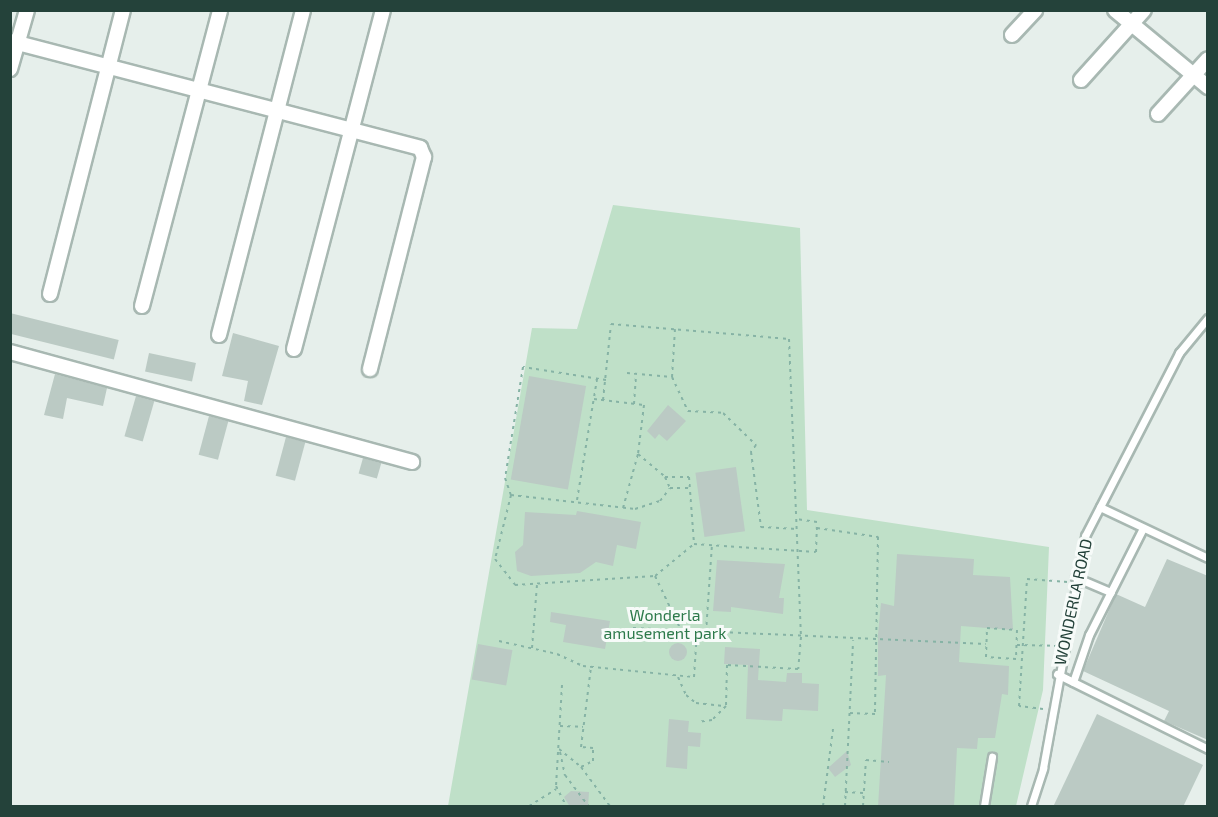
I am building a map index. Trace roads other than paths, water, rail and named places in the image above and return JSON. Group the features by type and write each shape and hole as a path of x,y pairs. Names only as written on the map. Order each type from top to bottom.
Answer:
{"street":[{"path":"10,69 14,42 27,10"},
{"path":"50,294 123,10"},
{"path":"142,306 220,10"},
{"path":"219,335 303,10"},
{"path":"294,349 383,10"},
{"path":"1012,35 1035,10"},
{"path":"1115,10 1208,87"},
{"path":"1081,80 1144,10"},
{"path":"14,42 420,148 424,157 370,369"},
{"path":"1158,114 1208,59"},
{"path":"10,352 412,462"}],"lane":[{"name":"WONDERLA ROAD","path":"1031,807 1085,536 1179,354 1208,318"},
{"path":"1100,507 1208,558"},
{"path":"1072,682 1111,592 1143,528"},
{"path":"1075,580 1111,592"},
{"path":"1057,674 1208,749"},
{"path":"984,807 992,757"}],"park label":[{"name":"Wonderla amusement park","path":"665,624"}]}
